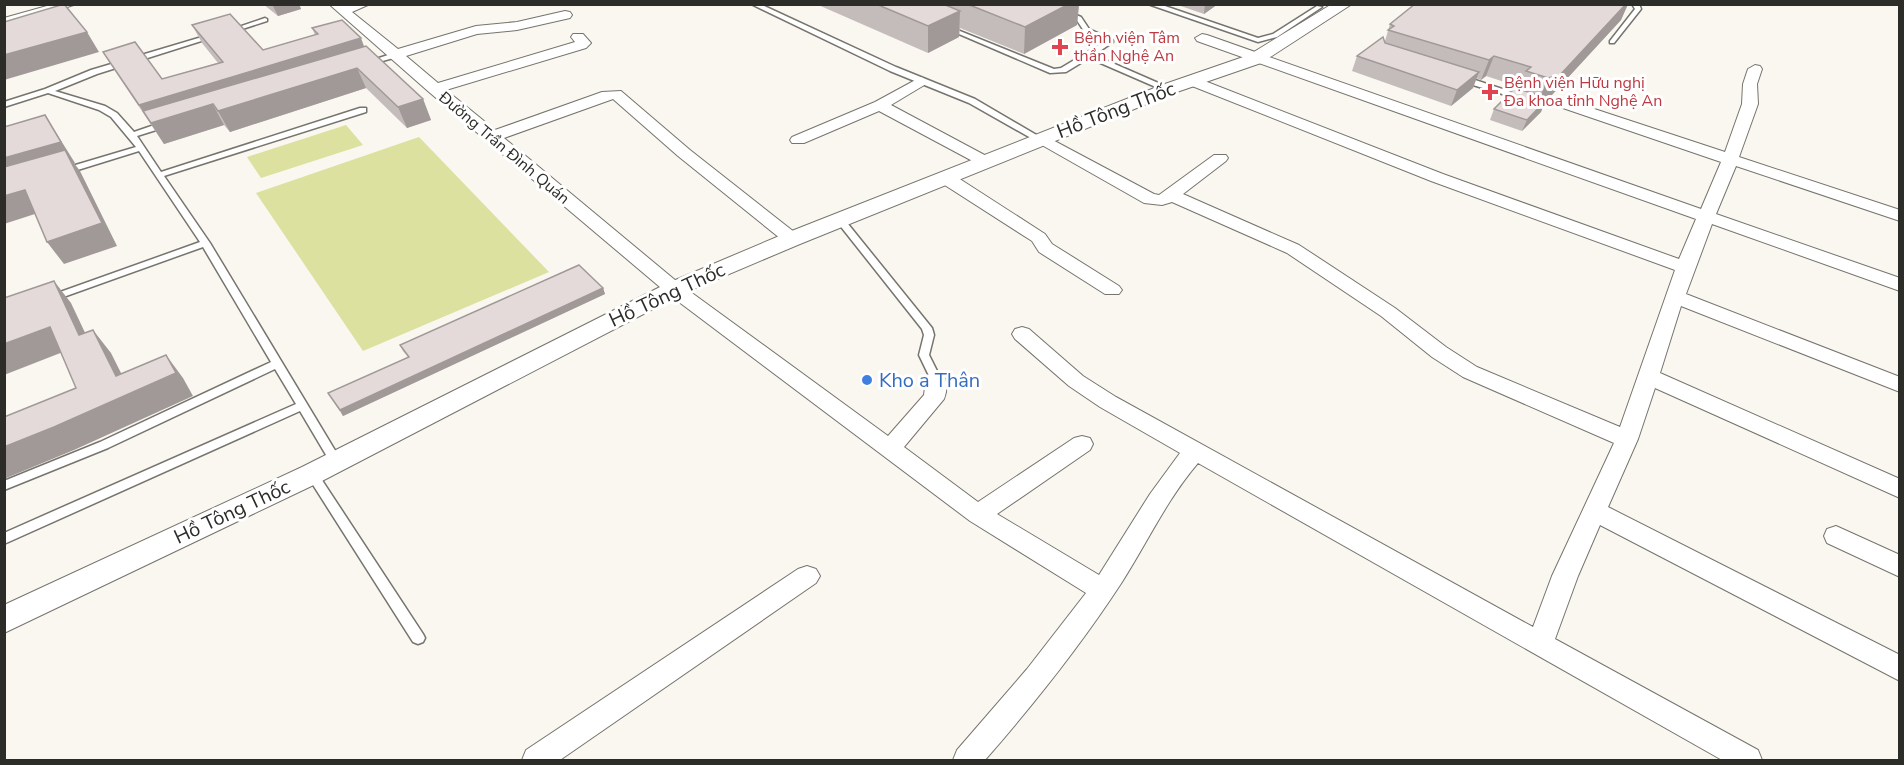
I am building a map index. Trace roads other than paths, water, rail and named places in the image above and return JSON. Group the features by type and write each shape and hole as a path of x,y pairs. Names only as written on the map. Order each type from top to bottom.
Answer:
{"street":[{"path":"5,21 71,4"},
{"path":"339,7 364,4"},
{"name":"Đường Trần Đình Quán","path":"339,7 674,289 978,514 1103,590"},
{"name":"Hồ Tông Thốc","path":"4,620 312,474 674,289 792,239 1168,89 1255,59 1326,7"},
{"path":"394,55 476,30 518,26 565,15"},
{"path":"434,89 581,45 584,42 578,37"},
{"path":"1202,38 1255,59 1899,285"},
{"path":"1540,644 1565,576 1627,439 1686,267 1730,160 1750,104 1750,84 1755,69"},
{"path":"798,140 880,105 921,81"},
{"path":"1192,81 1511,206 1686,267"},
{"path":"491,137 607,94 616,94 684,153 792,239"},
{"path":"1562,102 1899,216"},
{"path":"880,105 986,162"},
{"path":"1041,140 1150,199 1162,200 1171,195 1220,158"},
{"path":"946,178 1039,238 1045,248 1112,290"},
{"path":"1171,195 1293,249 1388,312 1439,352 1470,372 1627,439"},
{"path":"1676,297 1899,385"},
{"path":"1022,334 1091,392 1748,760"},
{"path":"1647,376 1899,489"},
{"path":"890,448 933,399 936,392 936,379"},
{"path":"978,514 1082,444"},
{"path":"967,760 1000,723 1103,590 1176,473 1196,450"},
{"path":"1595,511 1899,669"},
{"path":"1836,536 1899,567"},
{"path":"536,760 807,576"}],"lane":[{"path":"754,4 921,81 972,101 1041,140"},
{"path":"944,27 1057,71 1111,41 1086,30 1079,18 1043,4"},
{"path":"1151,4 1258,40 1275,36 1326,7"},
{"path":"1612,42 1638,9 1635,4"},
{"path":"4,105 48,91 100,70 265,20"},
{"path":"355,67 394,55"},
{"path":"1089,55 1168,89"},
{"path":"1450,75 1538,103 1544,104 1550,100 1562,102"},
{"path":"48,91 102,108 114,115 132,135 205,243 336,462"},
{"path":"160,175 363,110"},
{"path":"132,135 177,121"},
{"path":"61,172 140,148"},
{"path":"841,221 927,328 929,335 924,355 936,379"},
{"path":"38,303 205,243"},
{"path":"4,486 104,445 276,364"},
{"path":"4,539 302,406"},
{"path":"312,474 418,638"}],"place":[{"name":"Bệnh viện Tâm thần Nghệ An","path":"1060,47"},
{"name":"Bệnh viện Hữu nghị Đa khoa tỉnh Nghệ An","path":"1490,92"},
{"name":"Kho a Thân","path":"867,380"}]}
